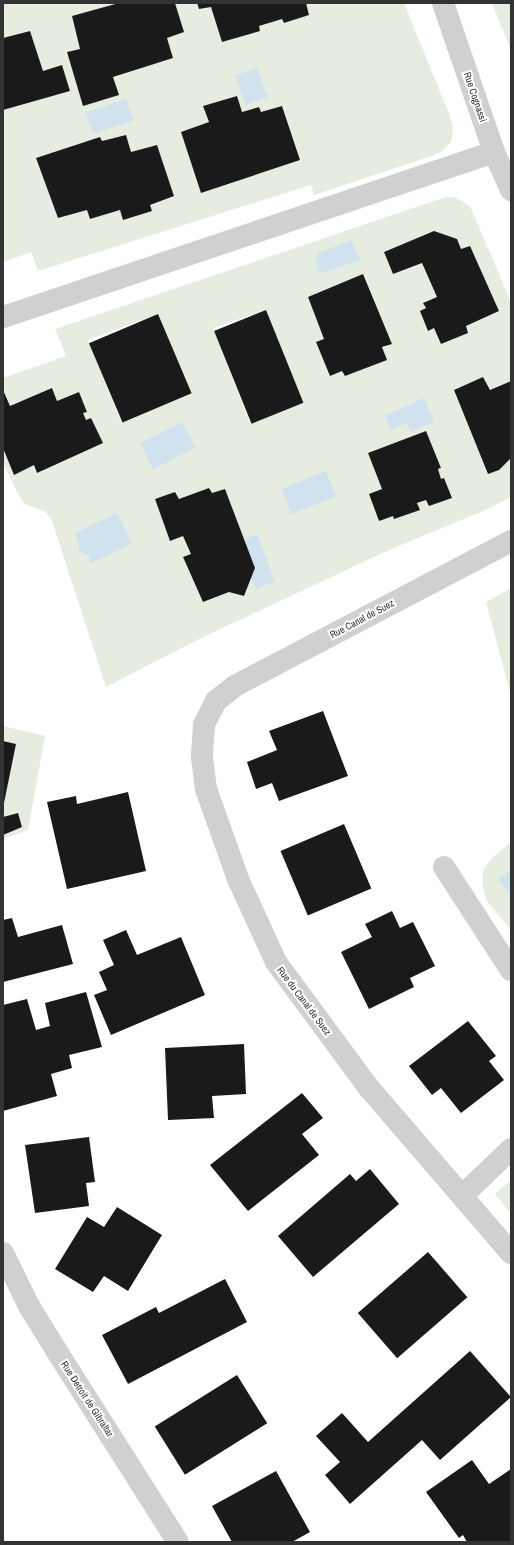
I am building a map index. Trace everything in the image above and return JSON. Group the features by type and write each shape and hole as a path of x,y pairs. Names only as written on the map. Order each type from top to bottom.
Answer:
{"street":[{"name":"Rue Cognassi","path":"443,3 494,152 511,190"},
{"path":"3,317 494,152"},
{"name":"Rue Canal de Suez","path":"216,701 235,686 511,542"},
{"name":"Rue du Canal de Suez","path":"216,701 204,725 202,757 206,789 238,878 276,962 369,1088 511,1253"},
{"path":"444,867 511,970"},
{"path":"462,1196 511,1149"},
{"name":"Rue Detroit de Gibraltar","path":"3,1252 29,1306 178,1542"}],"shaded area":[{"path":"3,3 119,3 72,17 80,49 67,52 83,106 118,95 113,77 173,58 167,38 183,32 175,3 197,3 199,9 211,7 222,42 260,31 259,26 282,19 285,23 309,15 306,4 309,3 404,3 451,119 453,131 451,142 442,151 434,155 314,195 311,185 38,271 31,252 3,262 3,110 70,91 62,65 43,71 30,31 3,38","holes":["236,96 242,112 259,107 261,112 282,106 300,160 202,193 181,132 209,122 203,106","126,135 131,152 157,145 174,196 150,205 152,211 120,210 90,219 87,210 58,218 36,158 100,137 102,141"]},
{"path":"492,3 511,3 511,50"},
{"path":"446,197 454,197 470,206 511,302 511,381 490,390 483,377 454,390 488,474 499,470 511,458 511,497 483,511 389,550 203,637 106,687 52,521 46,512 25,504 18,494 3,462 3,448 14,474 34,465 91,418 86,420 83,413 87,411 79,392 57,401 52,389 10,406 3,390 3,378 66,356 55,329","holes":["434,231 461,249 470,246 499,311 466,326 441,344 434,328 428,331 420,311 426,308 424,302 437,297 422,263 393,274 384,252","360,259 319,274 315,261","363,274 392,343 342,371 330,376 316,342 324,339 308,297","266,310 302,403 249,421 213,328","158,314 190,393 120,419 88,340","426,431 441,468 438,469 441,479 444,478 452,498 429,506 426,500 379,521 369,494 382,489 368,453","209,488 212,493 225,489 244,539 256,534 256,589 251,579 244,596 229,592 203,602 183,557 191,554 183,536 170,541 155,499 175,492 179,499","78,540 132,544 89,557 86,556 78,546"]},
{"path":"511,588 511,696 486,602"},
{"path":"3,726 45,736 28,830 3,839 3,835 22,827 18,813 3,817 3,806 16,744 3,741"},
{"path":"511,842 511,870 498,879 511,896 511,930 487,901 483,888 483,871 490,860"},
{"path":"511,1180 511,1214 495,1194"}],"water":[{"path":"257,68 267,97 245,105 235,75"},
{"path":"126,99 133,121 93,134 86,112"},
{"path":"351,240 360,260 319,274 315,261 319,253"},
{"path":"424,398 434,422 411,432 407,423 391,430 385,416"},
{"path":"182,422 195,448 153,469 140,443"},
{"path":"326,471 336,496 292,514 281,489"},
{"path":"117,513 132,544 91,563 89,557 79,550 78,540 75,533"},
{"path":"257,534 275,581 256,589 251,579 255,568 244,539"},
{"path":"511,870 511,896 498,879"}],"building":[{"path":"119,3 175,3 184,32 167,38 173,58 113,77 119,95 83,106 67,52 80,49 72,16"},
{"path":"197,3 306,3 309,15 284,23 282,19 259,26 260,31 222,42 211,7 199,9"},
{"path":"30,31 43,71 62,65 70,91 3,110 3,38"},
{"path":"237,96 242,112 259,107 261,112 282,106 300,160 201,193 181,132 209,122 203,106"},
{"path":"126,135 131,152 157,145 174,196 150,205 152,211 123,220 120,210 90,219 87,210 58,218 36,158 100,137 102,141"},
{"path":"434,231 457,239 461,249 470,246 499,311 466,326 468,333 441,344 434,328 428,331 420,311 426,308 423,303 437,297 422,263 393,274 384,252"},
{"path":"363,274 392,344 382,347 387,360 345,376 342,371 330,376 316,342 324,339 308,297"},
{"path":"266,310 303,403 252,424 214,331"},
{"path":"158,314 192,393 123,422 89,343"},
{"path":"483,377 490,390 511,381 511,458 499,470 488,474 454,390"},
{"path":"52,388 57,401 79,392 87,412 83,413 86,420 91,418 103,443 37,473 34,465 14,475 3,448 3,390 10,406"},
{"path":"426,431 441,468 438,469 441,479 444,478 452,498 429,506 426,500 417,503 420,510 394,519 393,516 379,521 369,494 382,489 368,453"},
{"path":"209,488 212,493 225,489 255,568 244,596 229,592 203,602 183,557 191,554 183,536 170,541 155,499 175,492 179,499"},
{"path":"323,711 348,776 279,801 272,783 256,789 247,762 277,750 269,731"},
{"path":"3,741 16,744 4,803 3,803"},
{"path":"128,792 146,871 67,889 47,802 76,796 77,804"},
{"path":"18,813 22,827 3,835 3,817"},
{"path":"344,824 371,888 308,915 280,851"},
{"path":"392,911 400,928 413,922 435,966 410,978 414,987 369,1009 341,952 372,937 365,924"},
{"path":"12,918 18,937 62,925 73,964 3,982 3,920"},
{"path":"126,930 137,955 181,937 205,995 111,1035 94,995 107,990 99,972 114,965 103,940"},
{"path":"86,992 102,1047 69,1055 72,1068 51,1074 57,1096 3,1111 3,1005 27,999 36,1030 50,1026 45,1003"},
{"path":"468,1021 496,1056 489,1061 504,1080 461,1113 441,1088 432,1095 409,1066"},
{"path":"244,1044 246,1094 212,1096 214,1118 168,1120 165,1048"},
{"path":"302,1093 323,1118 302,1134 319,1155 248,1211 210,1165"},
{"path":"89,1137 95,1182 86,1183 89,1206 35,1213 25,1145"},
{"path":"370,1169 399,1204 313,1277 278,1236 350,1174 356,1181"},
{"path":"117,1207 162,1235 128,1291 104,1276 93,1292 55,1269 87,1217 104,1227"},
{"path":"428,1252 467,1297 397,1358 358,1313"},
{"path":"225,1279 247,1322 128,1384 102,1335 156,1307 159,1313"},
{"path":"470,1351 511,1397 440,1460 422,1440 350,1504 325,1475 340,1462 316,1436 342,1413 368,1442"},
{"path":"237,1375 267,1423 185,1475 155,1426"},
{"path":"472,1460 489,1484 511,1469 511,1542 467,1542 463,1535 459,1538 426,1492"},
{"path":"276,1471 310,1532 292,1542 232,1542 212,1506"}]}
